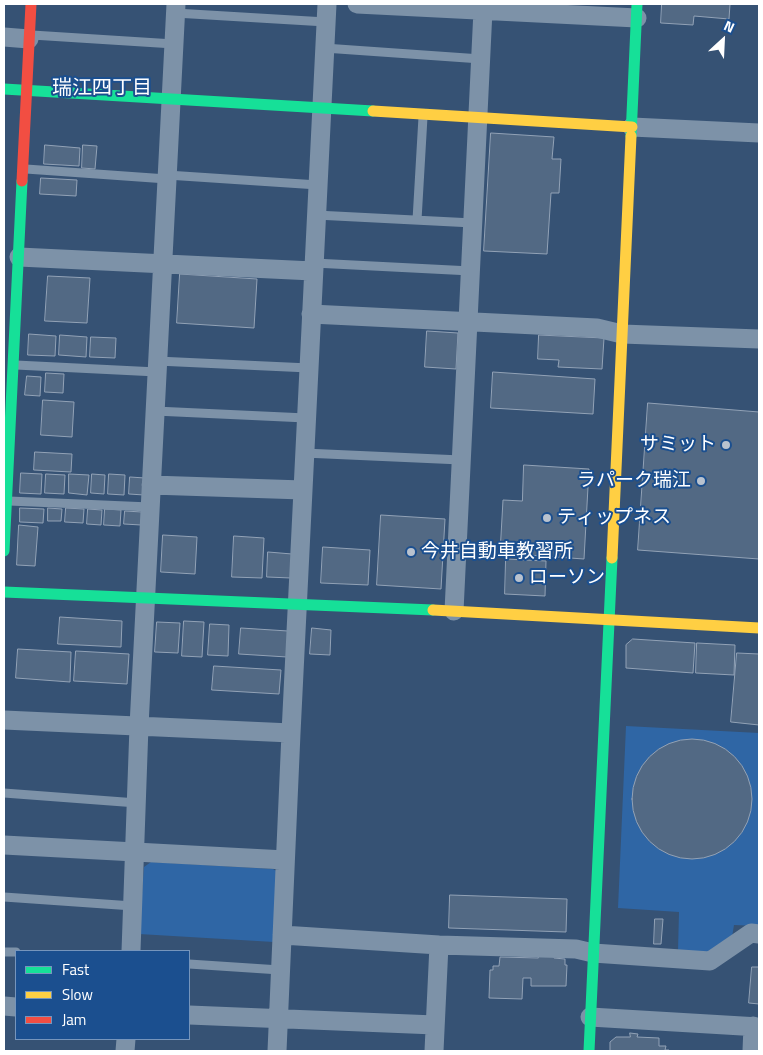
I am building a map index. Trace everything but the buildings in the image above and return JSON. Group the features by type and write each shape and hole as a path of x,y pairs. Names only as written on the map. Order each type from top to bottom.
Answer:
{"street":[{"path":"4,551 6,464 13,365 31,4"},
{"path":"357,4 483,10 637,11 589,1051"},
{"path":"131,950 139,726 175,8"},
{"path":"454,611 483,10"},
{"path":"277,1051 290,733 326,13"},
{"path":"4,36 30,37"},
{"path":"4,89 759,133"},
{"path":"18,257 162,264 314,267"},
{"path":"311,314 597,328 622,334 759,339"},
{"path":"151,485 303,490"},
{"path":"4,592 297,606 454,611 759,628"},
{"path":"4,720 290,733"},
{"path":"4,845 286,860"},
{"path":"282,935 439,945 576,949 593,953 710,961 751,933 759,934"},
{"path":"434,1051 439,945"},
{"path":"190,1015 435,1025"},
{"path":"590,1017 756,1026 752,1051"}],"lane":[{"path":"175,8 326,13"},
{"path":"30,37 174,44"},
{"path":"324,48 481,59"},
{"path":"417,220 424,114"},
{"path":"23,169 318,185"},
{"path":"316,215 473,223"},
{"path":"314,267 471,271"},
{"path":"13,365 309,368"},
{"path":"155,411 306,418"},
{"path":"304,453 461,460"},
{"path":"6,501 150,507"},
{"path":"4,793 137,803"},
{"path":"4,897 134,906"},
{"path":"190,964 280,970"}],"shaded area":[{"path":"626,726 759,733 759,926 734,925 732,937 706,953 678,951 679,912 618,908"},
{"path":"151,862 273,869 278,872 274,942 139,934 144,867"}],"traffic: fast":[{"path":"631,136 637,4"},
{"path":"4,89 373,111"},
{"path":"4,551 22,181"},
{"path":"589,1051 612,558"},
{"path":"4,592 433,610"}],"traffic: slow":[{"path":"373,111 632,127"},
{"path":"612,558 631,136"},
{"path":"433,610 759,628"}],"traffic: jam":[{"path":"22,181 31,4"}],"place":[{"name":"サミット","path":"726,445"},
{"name":"ラパーク瑞江","path":"701,481"},
{"name":"ティップネス","path":"547,518"},
{"name":"今井自動車教習所","path":"411,552"},
{"name":"ローソン","path":"519,578"}],"district":[{"name":"瑞江四丁目","path":"102,89"}]}
